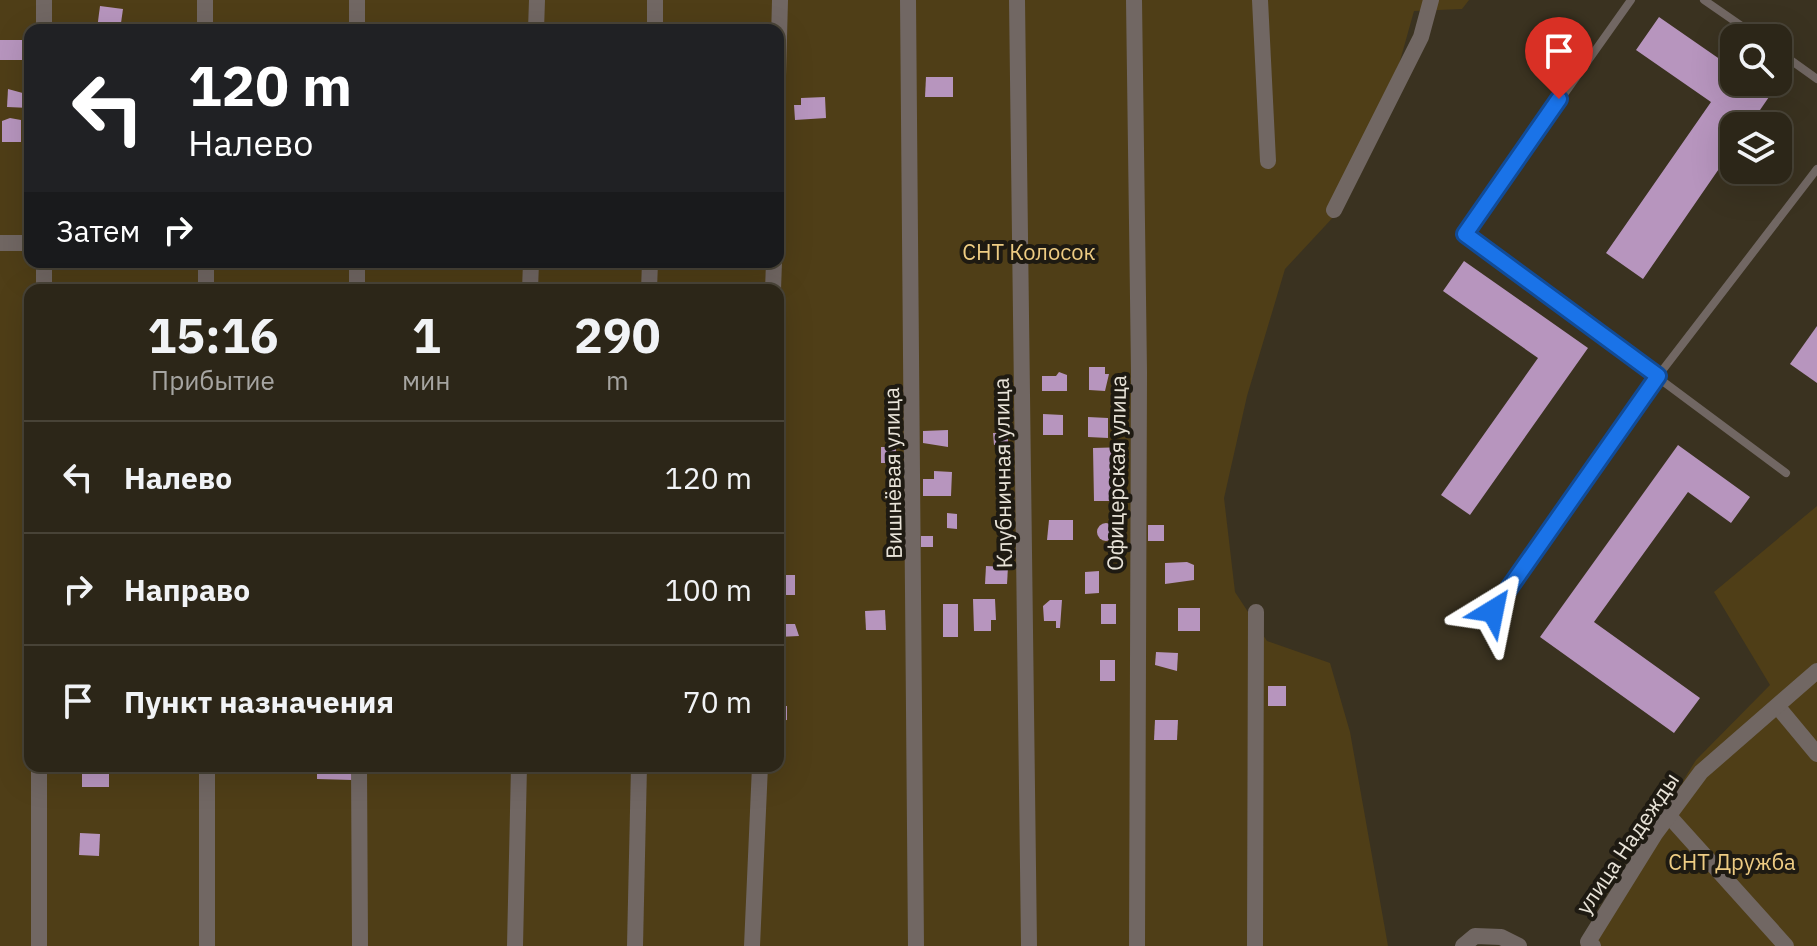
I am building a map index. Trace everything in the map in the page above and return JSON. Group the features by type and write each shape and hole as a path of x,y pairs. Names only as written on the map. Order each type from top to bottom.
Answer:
{"street":[{"path":"44,0 44,24"},
{"path":"205,0 205,24"},
{"path":"357,0 357,24"},
{"path":"536,24 537,0"},
{"path":"655,0 655,24"},
{"path":"779,24 780,0"},
{"name":"Вишнёвая улица","path":"908,0 916,946"},
{"name":"Клубничная улица","path":"1017,0 1029,946"},
{"name":"Офицерская улица","path":"1134,0 1139,372 1137,946"},
{"path":"1260,0 1268,161"},
{"path":"1334,210 1421,37 1431,0"},
{"path":"0,243 24,243"},
{"path":"1255,946 1256,612"},
{"name":"улица Надежды","path":"1587,945 1669,816 1701,772 1817,671"},
{"path":"1778,707 1817,754"},
{"path":"39,772 39,946"},
{"path":"207,772 207,946"},
{"path":"359,772 360,946"},
{"path":"515,946 519,772"},
{"path":"635,946 639,772"},
{"path":"752,946 760,772"},
{"path":"1669,816 1786,946"},
{"path":"1463,946 1475,936 1501,937 1519,946"}],"lane":[{"path":"1631,0 1465,234 1786,473"},
{"path":"1704,0 1739,24"},
{"path":"1792,61 1817,79"},
{"path":"1493,611 1658,376 1817,169"}],"green space":[{"name":"СНТ Колосок","path":"0,0 1469,0 1462,9 1414,11 1382,125 1338,212 1285,269 1247,396 1224,498 1235,592 1267,641 1330,663 1350,732 1388,946 0,946"},
{"name":"СНТ Дружба","path":"1817,506 1817,946 1580,946 1696,760 1770,685 1714,592"}],"building":[{"path":"100,6 123,9 121,24 98,24"},
{"path":"1659,17 1720,59 1720,96 1770,96 1759,112 1720,112 1720,167 1643,279 1606,253 1711,102 1636,50"},
{"path":"0,40 24,40 24,60 0,60"},
{"path":"926,77 953,77 953,97 925,97"},
{"path":"8,89 24,93 24,108 7,107"},
{"path":"825,97 826,118 795,120 794,105 801,105 801,98"},
{"path":"10,118 21,120 21,142 2,142 2,121"},
{"path":"1464,261 1588,348 1470,515 1441,495 1538,358 1443,291"},
{"path":"1817,326 1817,383 1790,364"},
{"path":"1089,367 1105,367 1105,374 1109,374 1105,391 1089,390"},
{"path":"1059,372 1067,375 1067,391 1042,391 1042,376 1056,376"},
{"path":"1043,414 1063,415 1063,435 1043,435"},
{"path":"1088,417 1108,418 1108,438 1088,437"},
{"path":"948,430 948,447 923,443 923,431"},
{"path":"993,433 1008,433 1008,444 994,445"},
{"path":"1678,445 1750,497 1731,523 1688,492 1594,622 1700,698 1674,733 1540,637"},
{"path":"881,447 896,447 896,463 881,463"},
{"path":"1128,447 1128,461 1112,461 1115,501 1094,501 1093,448"},
{"path":"934,471 952,472 951,496 923,496 923,479 934,479"},
{"path":"947,513 957,514 957,529 947,528"},
{"path":"1049,520 1073,520 1073,540 1047,540"},
{"path":"1000,522 1013,522 1013,530 1000,530"},
{"path":"1106,523 1115,532 1106,541 1097,532"},
{"path":"1148,525 1164,525 1164,541 1148,541"},
{"path":"921,536 933,536 933,547 921,547"},
{"path":"1187,562 1194,565 1194,580 1165,584 1165,563"},
{"path":"986,566 1008,567 1007,584 985,584"},
{"path":"1099,571 1099,593 1085,594 1085,572"},
{"path":"784,575 795,575 795,595 784,595"},
{"path":"973,599 995,599 996,620 991,620 991,631 974,631"},
{"path":"1050,600 1062,600 1060,628 1056,628 1056,621 1044,621 1043,606"},
{"path":"943,604 958,604 958,637 943,637"},
{"path":"1101,604 1116,604 1116,624 1101,624"},
{"path":"1178,608 1200,608 1200,631 1178,631"},
{"path":"885,610 886,630 866,630 865,611"},
{"path":"784,624 795,624 799,636 784,637"},
{"path":"1156,652 1178,653 1177,671 1155,665"},
{"path":"1100,660 1115,660 1115,681 1100,681"},
{"path":"1268,686 1286,686 1286,706 1268,706"},
{"path":"784,706 787,706 787,720 784,720"},
{"path":"1155,720 1178,720 1177,740 1154,740"},
{"path":"82,772 109,772 109,787 82,787"},
{"path":"317,772 352,772 352,780 317,779"},
{"path":"80,833 100,834 99,856 79,855"}],"route":[{"path":"1493,611 1658,376 1465,234 1559,99"}]}
